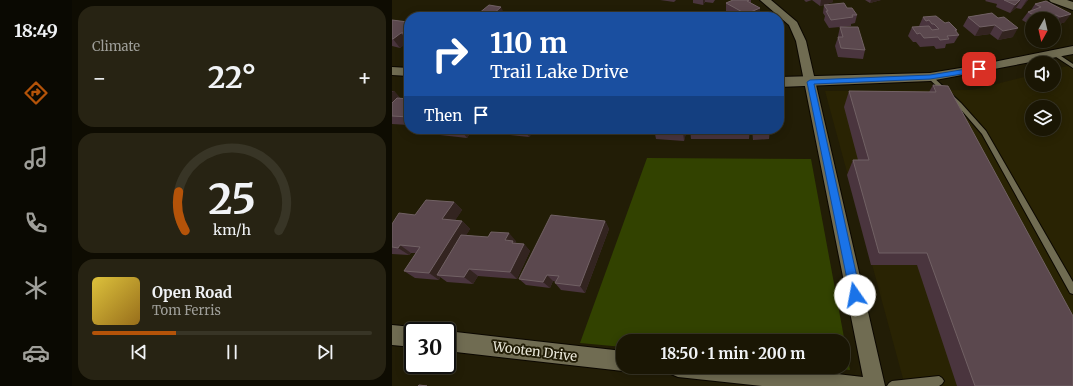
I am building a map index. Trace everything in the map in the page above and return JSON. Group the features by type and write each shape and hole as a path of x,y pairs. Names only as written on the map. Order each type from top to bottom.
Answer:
{"street":[{"path":"765,0 781,12"},
{"path":"1055,0 1073,6"},
{"path":"784,15 794,24 801,41 875,386"},
{"path":"784,82 930,77 979,69 1073,50"},
{"path":"392,71 404,72"},
{"path":"392,335 404,336"},
{"name":"Wooten Drive","path":"456,342 616,360"},
{"path":"745,374 859,386"}],"lane":[{"path":"1054,54 1073,66"},
{"path":"930,77 959,104 984,133 1073,290"},
{"path":"892,386 939,381"}],"shaded area":[{"path":"1073,65 1073,386 905,386 825,91 972,90 1025,77 1025,92 1061,92 1061,68"}],"green space":[{"path":"647,158 811,159 843,334 616,334 616,346 580,343"}],"building":[{"path":"733,0 749,0 747,1 760,8 751,12 742,12 726,3"},
{"path":"1004,0 1020,0 1015,5"},
{"path":"1046,1 1071,14 1061,17 1061,12 1028,12 1041,7 1035,4"},
{"path":"844,3 847,8 852,8 857,15 852,15 853,17 831,20 824,5"},
{"path":"489,5 501,7 495,12 480,12"},
{"path":"992,13 998,18 1004,17 1018,28 1003,31 995,25 980,27 968,17"},
{"path":"936,16 945,23 949,22 957,30 955,30 959,35 947,36 949,39 940,40 938,37 924,38 920,33 917,34 912,27 929,26 932,30 939,29 929,20 926,21 923,17"},
{"path":"392,20 404,22 404,33 401,33 392,39"},
{"path":"840,27 858,27 865,50 841,48 838,37 843,37"},
{"path":"933,85 948,86 1073,316 1073,386 975,386 927,253 879,253 853,160 869,160 849,91 936,92"},
{"path":"397,98 404,99 404,117 392,116 392,103"},
{"path":"426,200 454,202 442,219 462,221 429,273 404,271 420,247 400,245 398,248 392,247 392,224 399,213 415,215"},
{"path":"551,215 605,221 580,286 555,283 559,276 547,275 543,282 519,279"},
{"path":"491,232 509,233 505,240 513,241 512,243 524,244 510,272 469,269 464,277 437,275 461,235 488,237"}],"route":[{"path":"855,295 810,82 930,77 979,69"}]}
